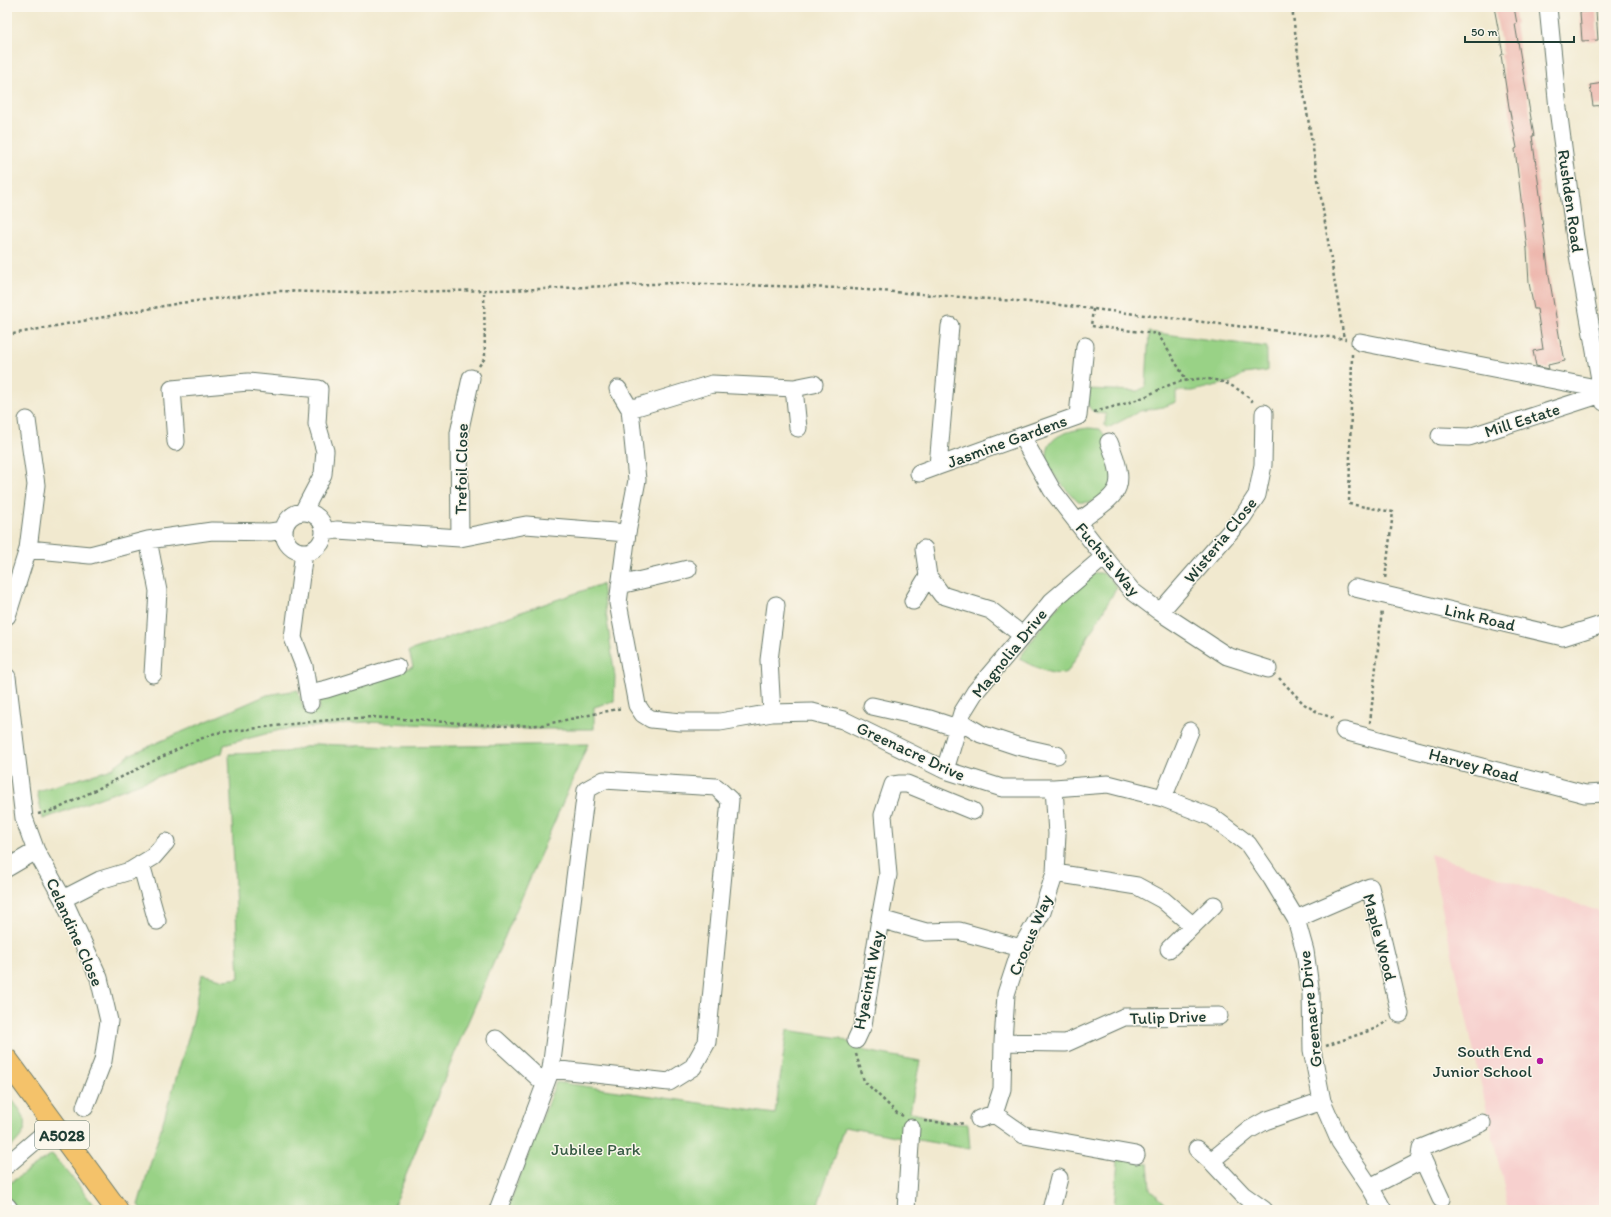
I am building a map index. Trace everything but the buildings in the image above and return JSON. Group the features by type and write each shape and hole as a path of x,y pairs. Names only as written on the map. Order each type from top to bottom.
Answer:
{"main road":[{"name":"A5028","path":"7,1060 117,1210"}],"street":[{"name":"Rushden Road","path":"1548,7 1558,109 1575,238 1602,395"},
{"name":"Jasmine Gardens","path":"938,466 950,326"},
{"path":"1352,340 1602,395"},
{"name":"Jasmine Gardens","path":"919,473 1078,416 1085,346"},
{"name":"Trefoil Close","path":"460,538 459,433 471,378"},
{"path":"176,442 172,389 248,382 319,389 317,424 325,451 323,474 303,512"},
{"path":"630,409 712,384 794,388 814,384"},
{"path":"794,388 798,428"},
{"path":"618,389 630,409 637,480 627,533 618,602 640,710"},
{"name":"Mill Estate","path":"1440,436 1469,437 1602,395"},
{"name":"Wisteria Close","path":"1160,612 1242,518 1257,495 1263,465 1264,414"},
{"path":"7,616 28,549 36,485 27,420"},
{"name":"Fuchsia Way","path":"1022,437 1052,490 1132,592 1228,656 1268,669"},
{"path":"1077,523 1115,494 1119,486 1120,474 1109,442"},
{"path":"310,512 321,521 325,532 320,545 314,549 304,552 297,551 291,547 286,541 284,530 290,518 295,514 310,512"},
{"path":"325,532 337,530 460,538 526,525 627,533"},
{"path":"28,549 90,555 148,540 212,531 270,532 284,530"},
{"path":"148,540 158,591 154,674"},
{"path":"924,549 928,576 942,595 990,610 1022,635"},
{"path":"304,552 293,638 304,666 309,698 327,689 396,667"},
{"name":"Magnolia Drive","path":"945,770 962,713 975,692 1052,601 1104,557"},
{"path":"620,585 688,569"},
{"path":"913,601 928,576"},
{"name":"Link Road","path":"1355,588 1563,637 1604,624"},
{"path":"772,713 769,660 776,605"},
{"name":"Celandine Close","path":"7,677 24,818 36,851 63,899 99,978 109,1021 102,1060 85,1107"},
{"path":"872,706 958,725 1017,746 1057,755"},
{"name":"Greenacre Drive","path":"640,710 651,719 689,722 720,722 772,713 812,712 843,720 945,770 1002,788 1054,788 1108,784 1163,798 1212,817 1248,844 1272,879 1296,919 1305,951 1312,994 1312,1050 1322,1101 1340,1142 1370,1187 1383,1210"},
{"path":"1163,798 1190,731"},
{"name":"Harvey Road","path":"1344,731 1585,794 1604,793"},
{"path":"496,1039 548,1077 669,1082 693,1067 707,1042 730,800 716,787 604,780 586,790 548,1077 498,1210"},
{"name":"Hyacinth Way","path":"856,1040 863,1024 888,875 884,815 893,785 907,784 973,811"},
{"name":"Crocus Way","path":"986,1117 1002,1089 1006,994 1021,948 1042,912 1055,873 1057,834 1054,788"},
{"path":"63,899 100,880 130,870 141,864 153,857 166,842"},
{"path":"7,868 36,851"},
{"path":"141,864 157,921"},
{"path":"1055,873 1138,886 1163,900 1192,926"},
{"name":"Maple Wood","path":"1296,919 1370,887 1400,1014"},
{"path":"1169,949 1214,905"},
{"name":"Hyacinth Way","path":"880,919 926,932 960,931 1021,948"},
{"name":"Tulip Drive","path":"1003,1042 1066,1043 1124,1017 1219,1016"},
{"path":"1211,1161 1249,1130 1265,1121 1322,1101"},
{"path":"986,1117 1024,1136 1136,1155"},
{"path":"906,1210 913,1123"},
{"path":"1419,1162 1421,1148 1482,1123"},
{"path":"7,1165 54,1125"},
{"path":"1197,1148 1243,1195 1264,1210"},
{"path":"1370,1187 1423,1160 1441,1199"},
{"path":"1051,1210 1059,1178"},
{"path":"7,1206 10,1210"}],"path":[{"path":"1292,7 1300,71 1352,340 1349,504 1394,512 1383,594 1368,737"},
{"path":"7,334 180,303 278,291 353,293 682,283 839,288 1043,303 1352,340"},
{"path":"471,378 485,358 484,290"},
{"path":"1093,309 1091,326 1158,334 1187,381"},
{"path":"1078,416 1137,400 1175,383 1203,378 1229,384 1243,392 1264,414"},
{"path":"1268,669 1304,704 1319,713 1341,720 1344,731"},
{"path":"24,818 54,810 188,744 215,733 372,717 504,726 542,725 640,710"},
{"path":"1312,1050 1374,1029 1400,1014"},
{"path":"856,1040 854,1050 864,1081 897,1113 913,1123 958,1124 986,1117"}],"shaded area":[{"name":"South End Junior School","path":"1430,854 1604,913 1604,1210 1509,1210"}],"green space":[{"path":"1149,332 1267,347 1267,371 1244,374 1230,382 1193,391 1176,391 1176,402 1163,407 1140,411 1108,428 1105,426 1106,414 1095,412 1089,408 1087,389 1138,391 1146,386"},
{"path":"1089,428 1100,429 1104,434 1115,461 1118,481 1101,498 1092,502 1078,502 1050,469 1047,456 1048,449 1051,443 1062,434"},
{"path":"1095,573 1105,574 1117,587 1069,670 1058,674 1051,673 1019,659 1051,614 1064,599"},
{"path":"602,584 615,677 614,701 594,707 594,729 520,729 366,722 280,730 224,745 222,753 43,819 37,791 109,770 131,754 267,695 298,690 304,711 319,710 320,695 413,667 409,651"},
{"path":"316,744 396,747 588,744 458,1045 392,1210 142,1210 138,1205 192,1025 202,974 225,980 239,978 229,754 286,752"},
{"name":"Jubilee Park","path":"787,1030 840,1038 866,1051 920,1061 910,1112 950,1123 968,1124 970,1149 844,1127 816,1210 507,1210 556,1082 775,1114"},
{"path":"7,1094 24,1117 25,1129 16,1142 7,1151"},
{"path":"52,1154 77,1183 97,1210 7,1210 7,1185"},
{"path":"1118,1159 1148,1163 1150,1189 1172,1210 1114,1210"}],"place":[{"name":"South End Junior School","path":"1540,1061"}]}
